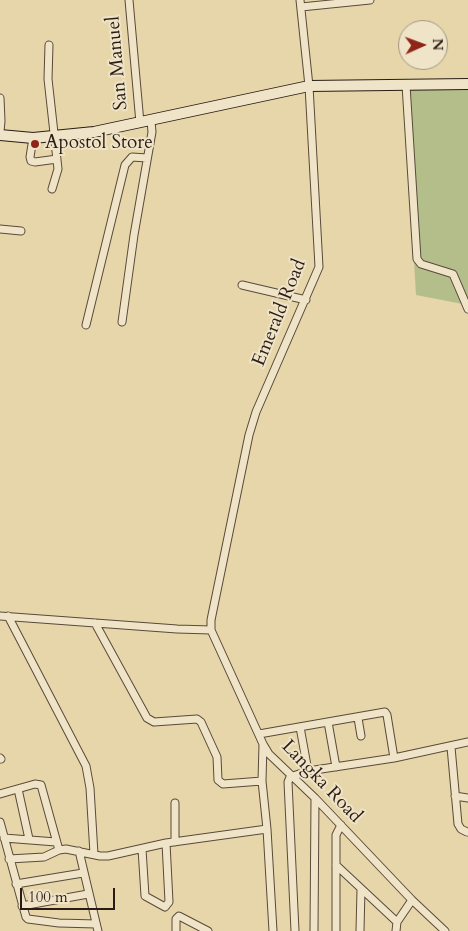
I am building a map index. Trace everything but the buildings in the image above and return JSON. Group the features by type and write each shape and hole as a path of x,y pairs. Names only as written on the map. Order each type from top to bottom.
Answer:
{"street":[{"name":"San Manuel","path":"122,322 152,132 145,122 129,0"},
{"path":"300,4 370,0"},
{"name":"Emerald Road","path":"211,630 211,620 228,530 249,435 259,405 318,272 320,262 309,86 300,4"},
{"path":"49,45 48,79 58,173 52,189"},
{"path":"0,98 0,133 33,138 94,132 309,86 468,84"},
{"path":"406,85 417,259 421,264 453,274 468,309"},
{"path":"33,138 31,161 57,159"},
{"path":"86,324 125,165 132,157 147,158"},
{"path":"0,228 21,231"},
{"path":"242,285 306,300"},
{"path":"0,616 211,630"},
{"path":"8,616 86,766 90,788 94,854"},
{"path":"96,623 147,718 154,722 197,719 201,722 217,757 218,780 223,784 262,780"},
{"name":"Langka Road","path":"211,630 269,754 315,798 412,900 445,931"},
{"path":"259,734 358,718 383,712 386,713 394,758"},
{"path":"358,718 361,736"},
{"path":"328,722 336,767"},
{"path":"300,727 308,771"},
{"path":"295,931 288,782 292,776 308,771 394,758 468,742"},
{"path":"263,744 262,780 273,931"},
{"path":"451,747 459,826 463,831 468,832"},
{"path":"0,794 35,784 41,785 59,850"},
{"path":"18,789 29,839"},
{"path":"455,796 468,798"},
{"path":"314,931 315,798"},
{"path":"174,803 175,842"},
{"path":"0,822 22,906 28,919 97,928 79,851"},
{"path":"336,931 337,832 341,825"},
{"path":"9,859 44,857 66,849 108,856 175,842 267,829"},
{"path":"4,838 56,842"},
{"path":"142,849 145,896 165,906 169,902 166,844"},
{"path":"336,865 397,922"},
{"path":"16,884 83,873"},
{"path":"360,931 361,889"},
{"path":"22,906 88,894"},
{"path":"396,931 397,922 412,900"},
{"path":"176,931 176,918 179,916 208,931"}],"green space":[{"path":"406,90 468,90 468,305 416,295"}],"place":[{"name":"Apostol Store","path":"35,144"}]}
